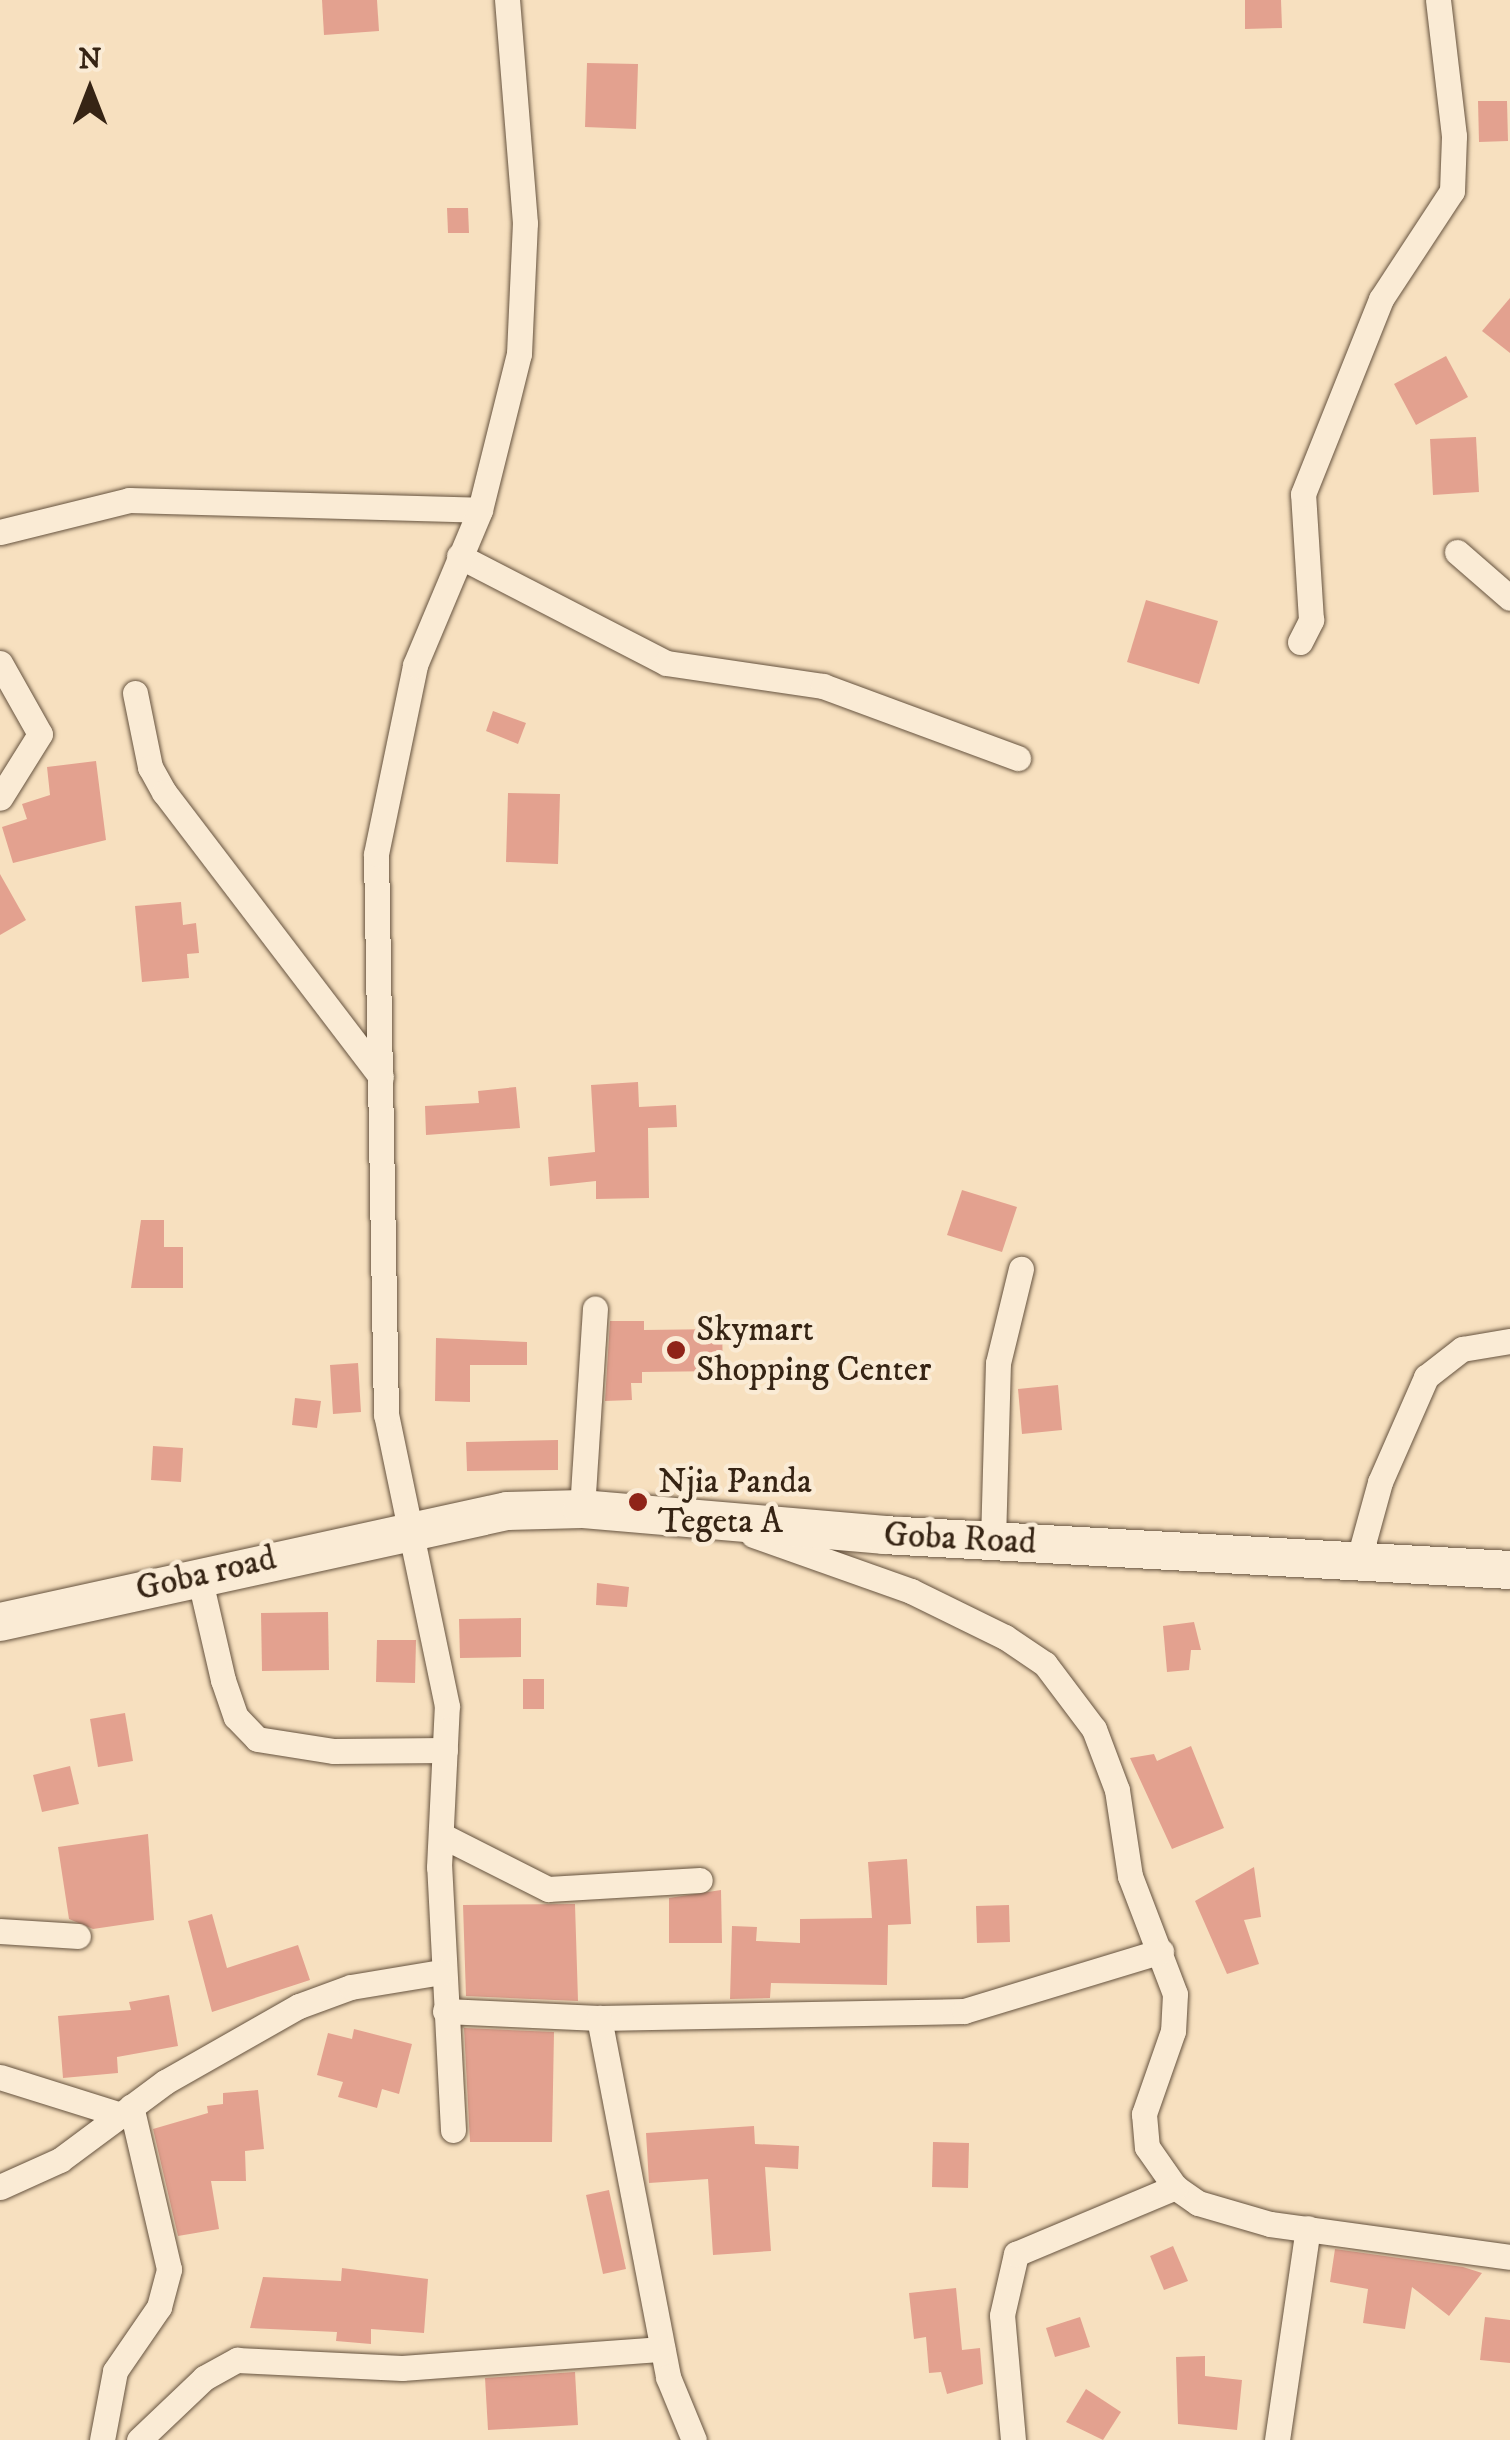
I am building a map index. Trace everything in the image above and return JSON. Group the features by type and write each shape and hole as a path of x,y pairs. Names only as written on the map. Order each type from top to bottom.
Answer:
{"main road":[{"name":"Goba Road","path":"412,1527 582,1509 724,1524 1510,1570"},
{"name":"Goba road","path":"0,1622 412,1527"}],"street":[{"path":"453,2130 442,1972 442,1674 386,1415 380,822 415,665 480,510 520,354 525,223 507,0"},
{"path":"1300,642 1311,620 1303,494 1380,299 1452,191 1454,136 1438,0"},
{"path":"0,532 130,500 480,510"},
{"path":"1457,552 1510,598"},
{"path":"459,556 666,662 823,686 1018,758"},
{"path":"0,663 40,734 0,798"},
{"path":"135,693 150,767 164,792 381,1077"},
{"path":"993,1541 998,1363 1021,1269"},
{"path":"582,1509 594,1308"},
{"path":"1358,1562 1380,1482 1426,1377 1462,1350 1510,1341"},
{"path":"724,1524 945,1606 1044,1664 1108,1757 1130,1876 1160,1951 1176,2011 1147,2097 1144,2134 1174,2187 1232,2214 1510,2258"},
{"path":"199,1576 222,1680 236,1717 257,1739 334,1751 445,1750"},
{"path":"441,1835 548,1888 700,1880"},
{"path":"0,1931 78,1936"},
{"path":"445,2012 599,2018 964,2012 1160,1951"},
{"path":"0,2187 60,2160 124,2110 234,2038 327,1994 442,1972"},
{"path":"599,2018 640,2201 662,2350 680,2421 694,2440"},
{"path":"0,2077 124,2110"},
{"path":"102,2440 115,2372 159,2307 169,2269 124,2110"},
{"path":"1013,2440 1002,2315 1016,2254 1174,2187"},
{"path":"1277,2440 1308,2228"},
{"path":"139,2440 204,2378 237,2360 402,2368 662,2350"}],"building":[{"path":"322,0 377,0 379,31 324,35"},
{"path":"1245,0 1281,0 1282,28 1245,29"},
{"path":"587,63 638,64 636,129 585,127"},
{"path":"1478,101 1507,101 1508,141 1479,142"},
{"path":"447,208 468,208 469,233 448,233"},
{"path":"1510,298 1510,353 1482,331"},
{"path":"1446,356 1468,397 1416,425 1394,384"},
{"path":"1476,437 1479,492 1433,495 1430,439"},
{"path":"1146,600 1218,621 1199,684 1127,662"},
{"path":"493,711 526,723 518,744 486,731"},
{"path":"96,761 106,840 13,863 2,827 27,819 22,804 50,795 47,767"},
{"path":"508,793 560,794 558,864 506,862"},
{"path":"0,874 26,920 0,935"},
{"path":"181,902 183,925 196,923 199,953 187,954 189,978 142,982 135,906"},
{"path":"638,1082 639,1107 676,1105 677,1127 648,1128 649,1198 596,1199 596,1181 550,1186 548,1157 595,1152 591,1085"},
{"path":"516,1087 520,1128 426,1135 425,1106 479,1103 478,1091"},
{"path":"962,1190 1017,1207 1002,1252 947,1235"},
{"path":"141,1220 164,1220 164,1247 183,1247 183,1288 131,1288"},
{"path":"610,1321 644,1321 644,1330 722,1329 723,1371 642,1372 642,1383 631,1383 632,1400 605,1401"},
{"path":"436,1338 527,1342 527,1365 470,1365 470,1402 435,1401"},
{"path":"358,1363 361,1412 333,1414 330,1365"},
{"path":"1058,1385 1062,1430 1022,1434 1018,1389"},
{"path":"295,1398 321,1401 317,1428 292,1425"},
{"path":"558,1440 558,1470 467,1471 466,1442"},
{"path":"153,1446 183,1448 181,1482 151,1480"},
{"path":"597,1583 629,1587 627,1607 596,1605"},
{"path":"328,1612 329,1670 262,1671 261,1613"},
{"path":"521,1618 521,1657 460,1658 459,1619"},
{"path":"1194,1622 1201,1650 1191,1650 1189,1670 1167,1672 1163,1626"},
{"path":"377,1640 416,1640 415,1683 376,1682"},
{"path":"523,1679 544,1679 544,1709 523,1709"},
{"path":"125,1713 133,1761 98,1767 90,1719"},
{"path":"1191,1746 1224,1828 1172,1849 1130,1758 1154,1754 1157,1761"},
{"path":"70,1766 79,1804 42,1812 33,1775"},
{"path":"148,1834 154,1920 93,1929 69,1919 58,1847"},
{"path":"907,1859 911,1924 888,1925 887,1985 771,1983 770,1998 730,1999 732,1926 757,1927 756,1941 800,1943 800,1919 872,1918 868,1862"},
{"path":"1254,1867 1261,1917 1244,1920 1259,1964 1227,1974 1195,1901"},
{"path":"721,1890 722,1943 669,1943 669,1898"},
{"path":"575,1904 578,2001 466,1996 463,1905"},
{"path":"1009,1905 1010,1942 977,1943 976,1906"},
{"path":"212,1914 227,1968 298,1945 310,1980 212,2012 188,1921"},
{"path":"169,1995 178,2046 117,2057 118,2073 63,2078 58,2016 131,2010 129,2002"},
{"path":"464,2028 554,2032 552,2142 470,2142"},
{"path":"354,2029 412,2044 399,2094 382,2089 377,2108 338,2097 343,2082 317,2075 328,2033 352,2039"},
{"path":"258,2090 264,2149 245,2151 246,2181 211,2181 219,2229 178,2236 153,2129 208,2113 207,2106 223,2104 223,2093"},
{"path":"754,2126 755,2144 799,2146 798,2169 765,2167 771,2251 713,2255 708,2179 649,2183 646,2133"},
{"path":"933,2142 969,2143 968,2188 932,2187"},
{"path":"609,2190 626,2269 603,2274 586,2195"},
{"path":"1173,2246 1188,2281 1164,2290 1150,2256"},
{"path":"1335,2249 1482,2273 1449,2316 1412,2287 1405,2329 1363,2323 1368,2289 1330,2282"},
{"path":"342,2268 428,2279 424,2333 371,2329 371,2344 336,2341 337,2332 250,2328 263,2277 341,2281"},
{"path":"956,2288 962,2350 980,2348 983,2384 947,2394 941,2372 929,2373 926,2337 914,2339 909,2293"},
{"path":"1080,2317 1090,2347 1055,2357 1046,2328"},
{"path":"1485,2317 1510,2320 1510,2363 1480,2360"},
{"path":"1205,2356 1205,2376 1242,2380 1237,2430 1178,2424 1176,2357"},
{"path":"575,2372 578,2425 488,2430 485,2378"},
{"path":"1086,2389 1121,2412 1103,2440 1066,2422"}],"place":[{"name":"Skymart Shopping Center","path":"676,1350"},
{"name":"Njia Panda Tegeta A","path":"638,1502"}]}
